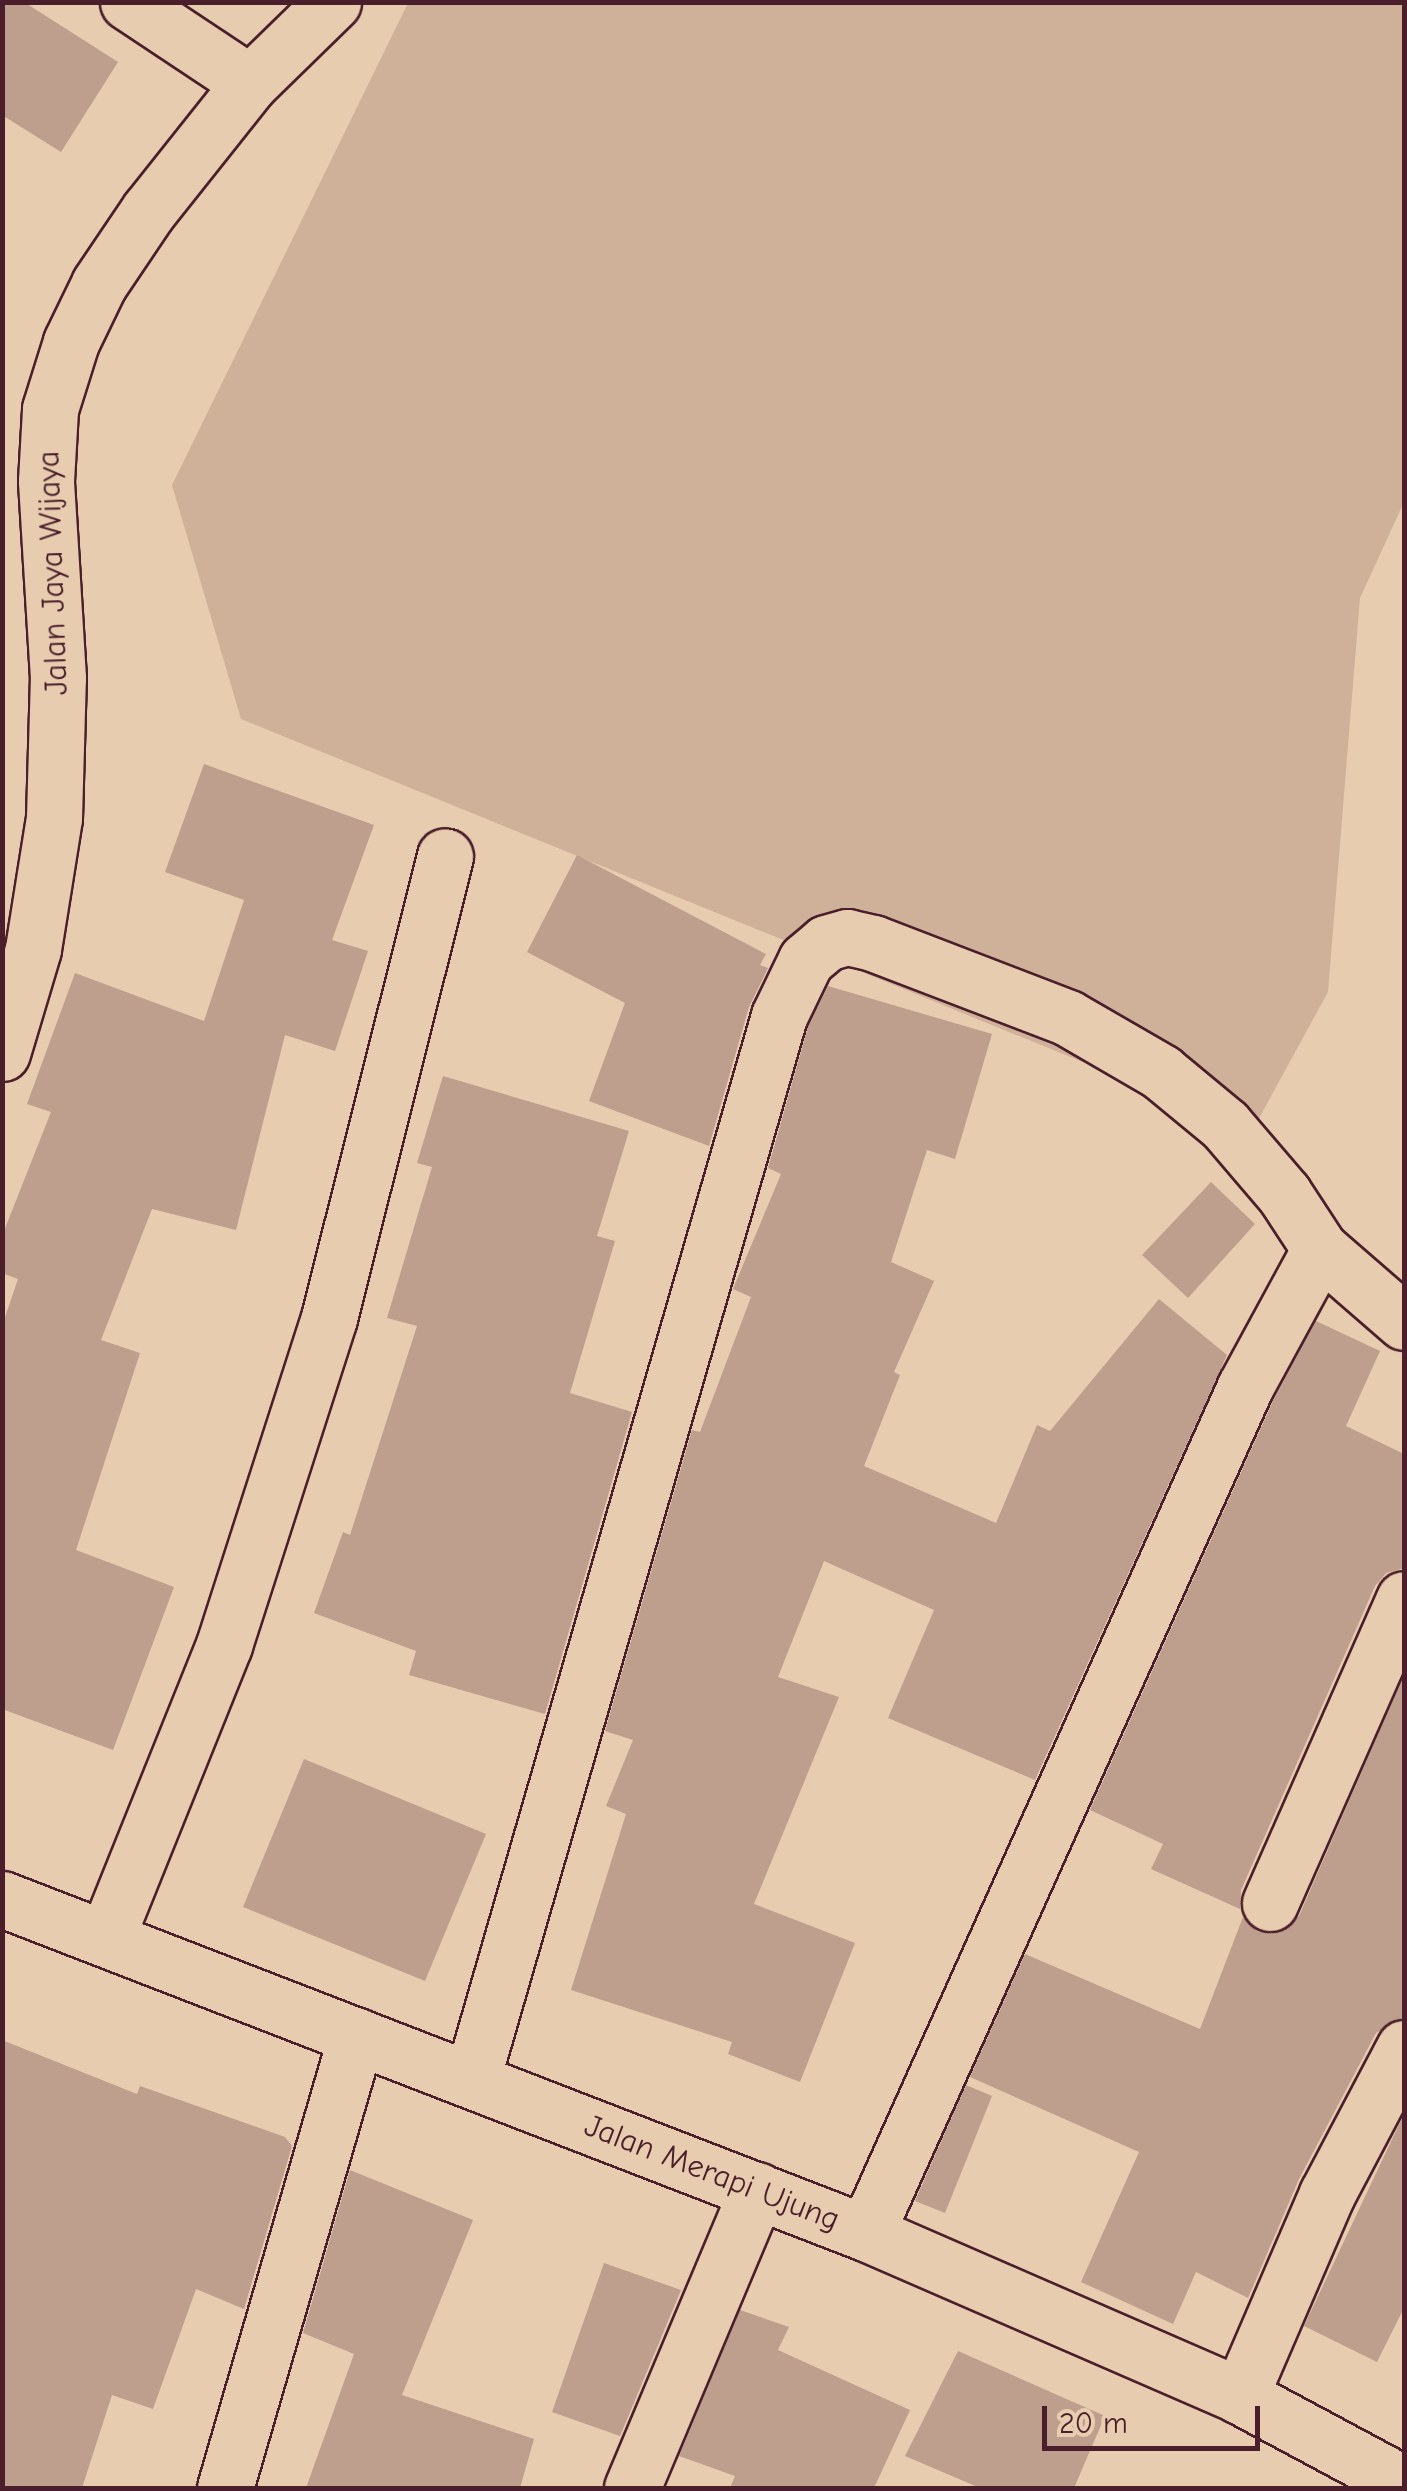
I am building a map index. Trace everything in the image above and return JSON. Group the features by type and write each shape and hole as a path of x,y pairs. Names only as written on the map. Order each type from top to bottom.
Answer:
{"street":[{"path":"128,2 250,83"},
{"name":"Jalan Jaya Wijaya","path":"2,1053 33,949 54,818 58,678 46,481 50,409 71,342 99,284 250,83 332,2"},
{"path":"107,1936 224,1645 328,1318 445,856"},
{"path":"472,2079 779,1016 806,960 826,943 847,937 1068,1018 1161,1072 1224,1125 1284,1194 1320,1250 1404,1322"},
{"path":"866,2233 1245,1388 1320,1250"},
{"path":"1270,1903 1404,1600"},
{"name":"Jalan Merapi Ujung","path":"2,1899 107,1936 866,2233 1240,2396 1404,2484"},
{"path":"225,2488 356,2036"},
{"path":"1240,2396 1327,2194 1404,2048"},
{"path":"632,2488 757,2190"}],"shaded area":[{"path":"408,3 1404,3 1404,502 1360,598 1328,992 1252,1131 241,719 172,485"}],"building":[{"path":"2,2 24,2 118,62 61,152 2,115"},
{"path":"204,764 374,825 332,940 368,951 335,1051 285,1035 236,1230 152,1209 101,1340 140,1353 76,1550 174,1587 113,1750 2,1709 2,1326 18,1279 2,1273 2,1236 51,1112 27,1104 75,973 204,1021 244,900 165,872"},
{"path":"577,855 766,954 760,965 768,968 749,1007 709,1146 589,1101 625,1003 527,952"},
{"path":"828,986 992,1034 955,1159 927,1150 891,1262 934,1281 894,1372 900,1375 864,1466 996,1523 1037,1425 1050,1431 1159,1299 1227,1355 1035,1780 888,1718 934,1610 824,1561 778,1677 839,1697 754,1904 855,1943 800,2082 728,2054 732,2042 571,1990 626,1814 606,1806 633,1740 605,1731 692,1430 700,1432 751,1297 733,1289 781,1174 768,1168 808,1027"},
{"path":"443,1076 629,1131 597,1236 615,1241 570,1393 632,1412 545,1714 409,1675 416,1651 314,1613 343,1532 350,1535 417,1326 387,1318 432,1167 417,1163"},
{"path":"1211,1182 1255,1224 1188,1298 1142,1255"},
{"path":"1316,1321 1380,1351 1346,1426 1404,1454 1404,1568 1386,1573 1375,1586 1241,1890 1240,1909 1151,1869 1163,1844 1090,1810 1273,1401"},
{"path":"1404,1675 1404,2017 1376,2033 1299,2179 1248,2298 1196,2272 1173,2324 1081,2282 1139,2152 970,2077 1025,1954 1200,2029 1243,1917 1257,1931 1272,1934 1299,1916"},
{"path":"304,1759 486,1834 425,1981 243,1907"},
{"path":"2,2040 137,2094 140,2086 285,2137 292,2146 244,2309 196,2289 153,2409 112,2395 82,2488 2,2488"},
{"path":"966,2085 992,2096 945,2213 915,2201"},
{"path":"1404,2114 1404,2308 1377,2362 1304,2326"},
{"path":"350,2170 473,2220 402,2395 534,2439 520,2488 306,2488 354,2354 303,2333"},
{"path":"604,2263 681,2290 620,2436 552,2412"},
{"path":"740,2310 789,2327 778,2350 910,2410 874,2488 730,2488 735,2476 679,2456"},
{"path":"958,2351 1105,2416 1074,2488 980,2488 905,2456"}]}
